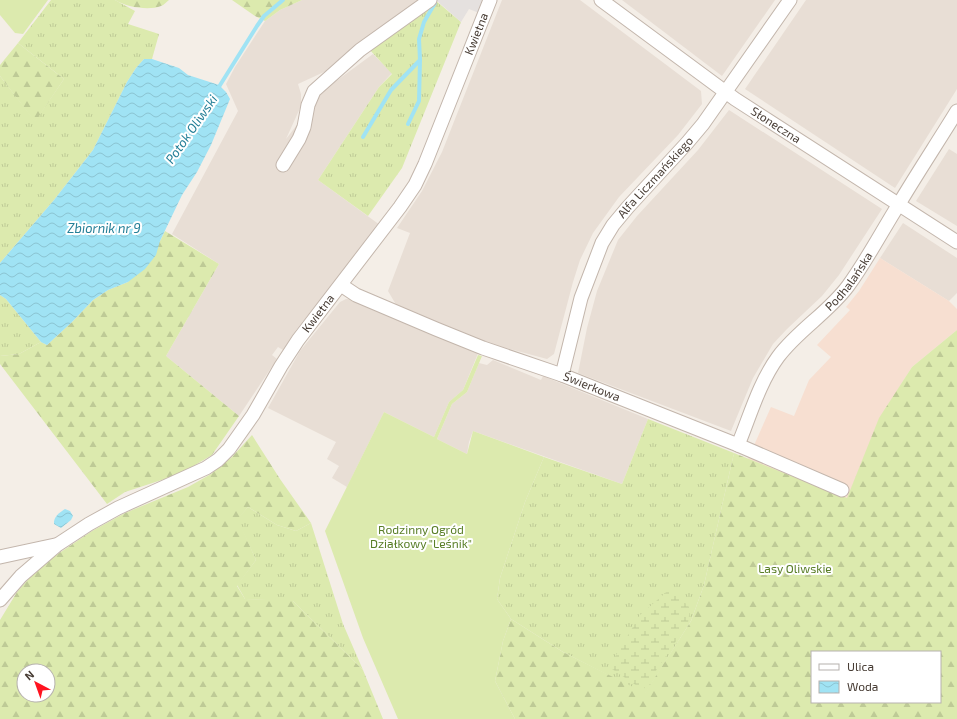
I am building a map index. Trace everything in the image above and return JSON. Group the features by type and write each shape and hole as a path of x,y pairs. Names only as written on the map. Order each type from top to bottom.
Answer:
{"street":[{"path":"283,165 299,139 304,127 308,105 314,91 360,50 430,0"},
{"name":"Kwietna","path":"0,600 21,576 57,544 118,508 190,476 218,460 229,449 253,415 298,340 400,207 415,185 437,136 490,0"},
{"name":"Słoneczna","path":"601,0 726,93 957,242"},
{"name":"Alfa Liczmańskiego","path":"562,375 581,298 602,243 613,225 628,207 687,144 726,93 790,0"},
{"name":"Podhalańska","path":"738,445 765,378 778,357 796,336 835,300 847,286 877,242 898,205 957,111"},
{"name":"Świerkowa","path":"341,285 356,295 436,329 483,348 562,375 738,445 842,490"},
{"name":"Kwietna","path":"0,557 57,544"}],"shaded area":[{"path":"302,0 420,0 337,66 298,84 301,94 301,106 286,139 324,90 373,54 392,73 379,87 318,180 380,225 296,330 283,350 278,347 272,355 277,359 239,416 166,356 219,264 172,234 238,111 226,84 235,67 265,21 280,10"},
{"path":"436,0 484,0 479,13 469,9 461,22"},
{"path":"502,0 580,0 701,91 702,104 678,135 619,197 593,233 580,260 554,354 547,359 502,347 500,350 398,308 388,291 410,233 397,228 422,191 442,152"},
{"path":"622,0 775,0 722,76"},
{"path":"806,0 957,0 957,89 895,188 745,89"},
{"path":"729,110 882,209 839,275 822,296 773,344 753,378 731,431 578,373 587,328 597,291 618,240 637,216 698,150"},
{"path":"949,149 957,154 957,226 916,201"},
{"path":"903,223 957,258 957,293 949,301 880,258"},
{"path":"880,258 949,301 957,309 957,330 912,367 880,418 847,499 748,459 771,407 794,416 809,380 831,357 817,345 850,310 846,307 859,291"},
{"path":"346,299 479,351 463,390 449,402 434,437 384,412 347,487 332,478 339,466 327,459 336,442 268,408 300,351 340,302"},
{"path":"493,360 541,380 543,376 648,419 622,484 473,431 467,454 437,439 452,404 467,392 479,363 487,365"}],"green space":[{"path":"0,0 48,0 23,34 15,33 0,15"},
{"path":"51,0 115,0 135,11 128,24 159,34 152,59 144,59 136,68 127,82 93,150 54,200 0,263 0,76 35,121 64,79 18,43"},
{"path":"115,0 169,0 162,6 144,8 131,6"},
{"path":"232,0 302,0 280,10 265,21"},
{"path":"435,0 461,22 402,168 368,216 318,180 379,87 392,74 369,49"},
{"path":"18,43 64,79 35,122 0,76 0,65"},
{"path":"165,231 219,264 166,356 239,416 212,455 180,474 125,492 107,504 0,364 0,356 19,354 41,342 47,345 93,300 108,290 128,282 160,241"},
{"path":"0,295 6,299 41,342 19,354 0,356"},
{"name":"Lasy Oliwskie","path":"957,330 957,719 515,719 495,681 503,641 511,619 563,652 645,693 691,621 704,585 734,453 847,498 879,418 912,367"},
{"name":"Rodzinny Ogród Działkowy \"Leśnik\"","path":"478,355 482,356 467,392 452,404 437,439 467,454 473,431 544,457 525,502 500,578 497,599 511,619 503,641 495,681 515,719 398,719 363,638 325,531 384,412 434,437 449,402 463,390"},
{"path":"648,419 734,453 704,585 691,621 645,694 563,652 511,619 497,599 500,578 525,502 544,457 622,484"},
{"path":"252,435 280,479 311,523 296,531 277,525 248,507 238,519 256,560 237,586 245,599 292,600 363,670 383,719 0,719 0,620 17,592 40,566 92,531 125,513 188,487 211,474 232,457"},
{"path":"248,507 277,525 296,531 311,523 343,624 363,670 293,601 245,599 237,585 256,560 237,519"},
{"path":"671,588 690,608 688,623 643,690 609,667 640,615"}],"water":[{"name":"Zbiornik nr 9","path":"144,59 152,59 179,68 188,75 219,85 230,99 211,145 197,172 182,195 160,241 156,255 145,269 128,282 108,290 93,300 47,345 41,342 6,299 0,295 0,263 54,200 93,150 127,82"},
{"path":"65,509 70,511 73,516 71,520 61,528 54,524 54,521 57,515"}],"waterway":[{"name":"Potok Oliwski","path":"217,90 264,16 283,0"},
{"path":"363,137 391,90 420,60 419,39 424,22 435,3"},
{"path":"408,124 419,101 420,60"}]}
